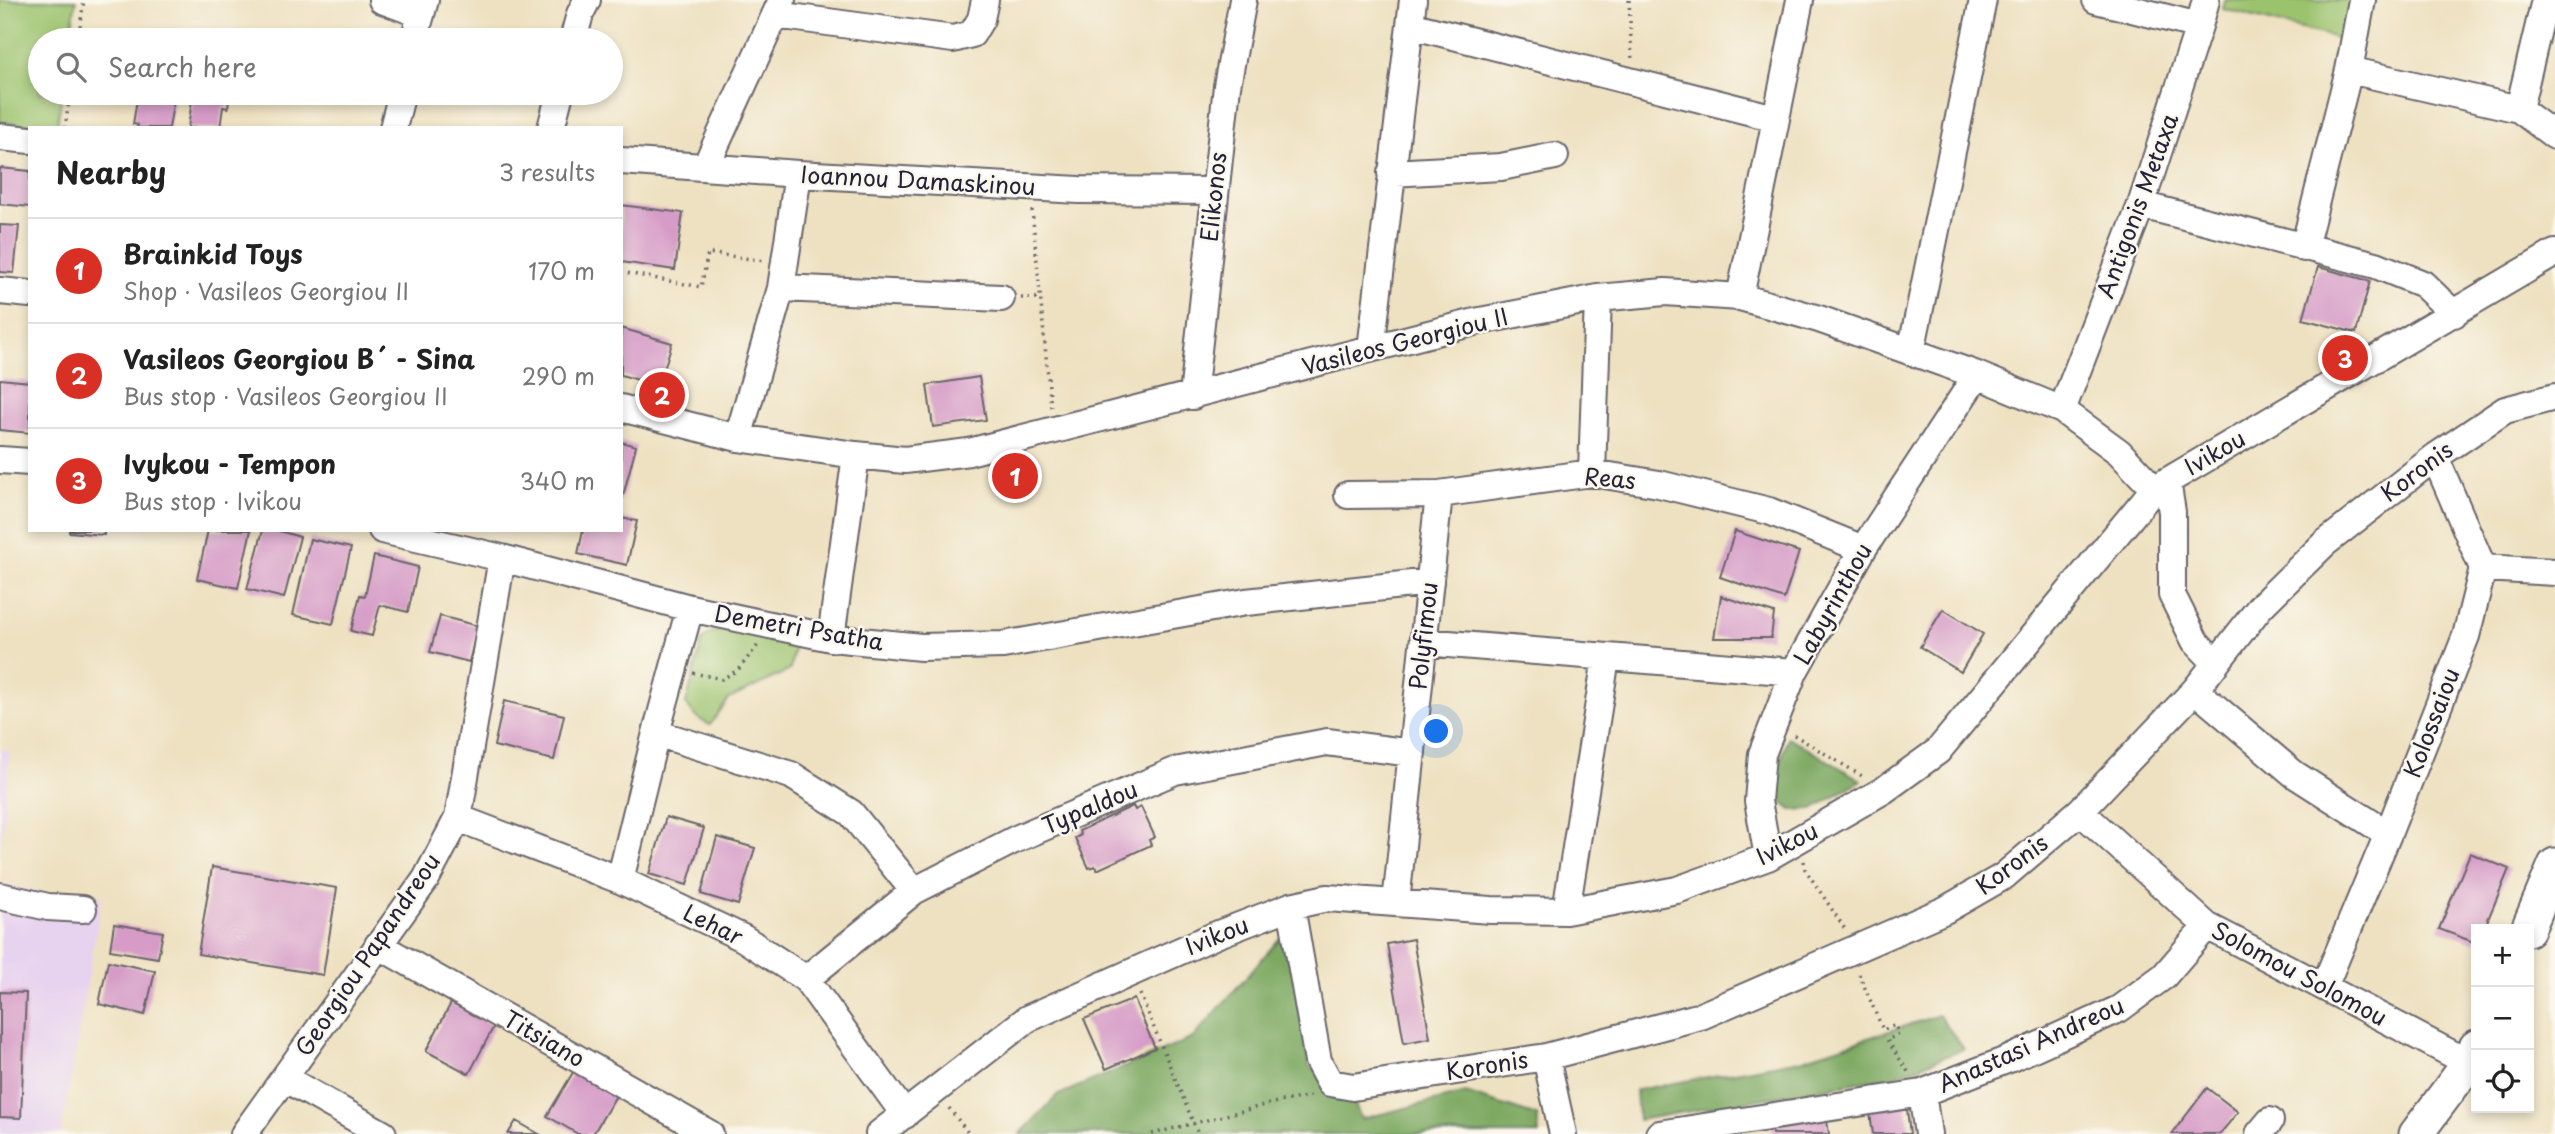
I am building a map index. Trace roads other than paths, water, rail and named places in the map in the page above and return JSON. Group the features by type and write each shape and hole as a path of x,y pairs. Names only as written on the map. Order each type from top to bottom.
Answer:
{"main road":[{"path":"2530,924 2555,864"},
{"path":"2416,1134 2471,1058"}],"street":[{"path":"382,0 422,7 417,28"},
{"path":"576,28 587,0"},
{"path":"706,166 779,7 953,38 972,34 981,19 985,0"},
{"name":"Elikonos","path":"1193,396 1227,86 1244,0"},
{"path":"1740,296 1800,0"},
{"path":"1911,352 1983,0"},
{"path":"2096,0 2199,26"},
{"name":"Antigonis Metaxa","path":"2062,410 2141,205 2206,0"},
{"path":"2304,247 2349,70 2362,0"},
{"path":"2519,109 2545,0"},
{"path":"1371,349 1411,13 1633,82 1775,118"},
{"path":"2349,70 2519,109 2555,136"},
{"path":"394,126 399,105"},
{"path":"552,126 557,105"},
{"path":"0,136 28,140"},
{"path":"1391,173 1501,167 1555,156"},
{"name":"Ioannou Damaskinou","path":"623,161 1079,190 1215,191"},
{"path":"738,438 782,276 798,174"},
{"path":"2141,205 2376,265 2423,284 2454,314"},
{"name":"Ivikou","path":"879,1134 1027,1019 1216,935 1290,906 1327,898 1491,911 1566,911 1677,890 1768,857 1884,790 1938,751 2160,485 2555,253"},
{"path":"782,276 1001,298"},
{"path":"0,291 28,294"},
{"name":"Vasileos Georgiou II","path":"623,409 738,438 905,460 969,452 1475,322 1598,298 1665,292 1740,296 1819,318 1977,375 2062,410 2160,485"},
{"path":"1592,473 1598,298"},
{"name":"Labyrinthou","path":"1768,857 1758,801 1762,754 1794,672 1863,549 1977,375"},
{"name":"Koronis","path":"1290,906 1318,1061 1329,1083 1353,1087 1546,1057 1700,1016 1945,910 2004,876 2080,811 2195,690 2261,606 2324,544 2435,457 2505,410 2555,397"},
{"path":"831,638 856,455"},
{"path":"2435,457 2483,568 2555,572"},
{"path":"0,460 28,462"},
{"name":"Reas","path":"1348,495 1439,494 1592,473 1659,484 1769,511 1863,549"},
{"path":"2160,485 2172,512 2172,595 2195,642 2216,663"},
{"name":"Polyfimou","path":"1396,903 1439,494"},
{"name":"Demetri Psatha","path":"391,532 502,558 690,608 831,638 921,647 1003,645 1246,602 1430,582"},
{"name":"Georgiou Papandreou","path":"244,1134 426,879 458,818 502,558"},
{"name":"Kolossaiou","path":"2324,987 2466,636 2483,568"},
{"path":"620,880 690,608"},
{"path":"1424,642 1794,672"},
{"path":"1566,911 1606,658"},
{"path":"2195,690 2294,774 2388,834"},
{"path":"656,733 791,775 851,813 915,891"},
{"name":"Typaldou","path":"806,979 915,891 1016,839 1175,771 1327,742 1412,753"},
{"name":"Solomou Solomou","path":"2080,811 2207,926 2324,987 2471,1054"},
{"name":"Lehar","path":"458,818 620,880 743,938 806,979 905,1115"},
{"path":"0,896 48,907 83,909"},
{"name":"Anastasi Andreou","path":"1659,1134 1922,1093 2009,1059 2119,1009 2164,976 2207,926"},
{"name":"Titsiano","path":"379,945 710,1134"},
{"path":"1546,1057 1563,1134"},
{"path":"284,1078 383,1134"},
{"path":"1922,1093 1928,1134"}],"place":[{"name":"Ivykou - Tempon","path":"2345,358"},
{"name":"Vasileos Georgiou B´ - Sina","path":"662,395"},
{"name":"Brainkid Toys","path":"1015,476"}]}
